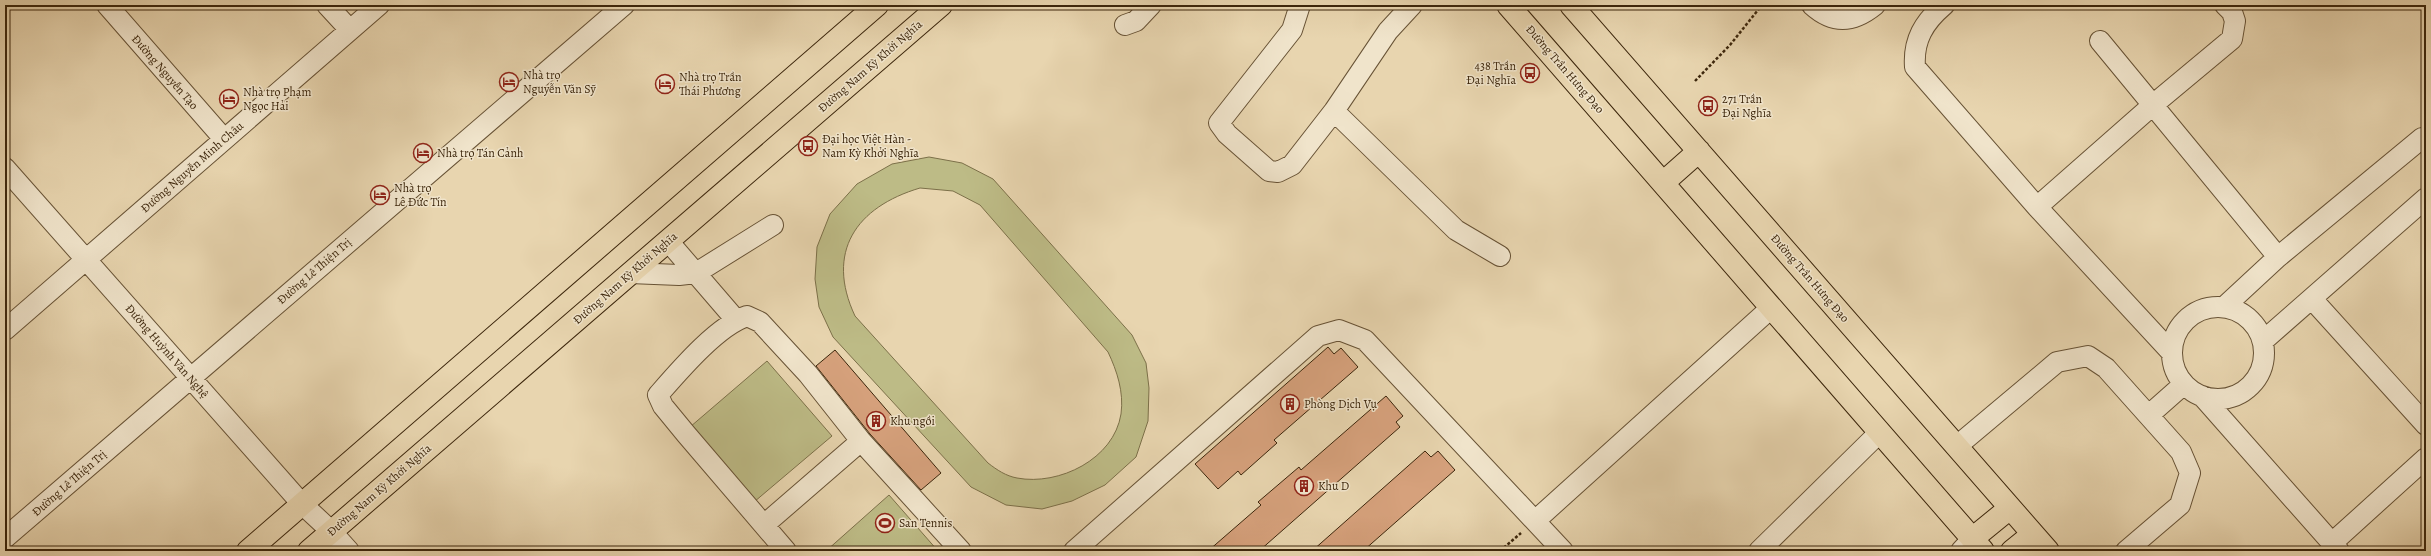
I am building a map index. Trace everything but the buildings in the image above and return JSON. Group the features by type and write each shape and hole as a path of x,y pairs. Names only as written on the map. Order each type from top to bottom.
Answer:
{"main road":[{"path":"248,551 877,5"},
{"name":"Đường Nam Kỳ Khởi Nghĩa","path":"309,551 941,5"},
{"name":"Đường Trần Hưng Đạo","path":"1508,5 1664,182 1771,308 1880,432 1972,547"},
{"name":"Đường Trần Hưng Đạo","path":"1571,5 2048,551"},
{"path":"1664,182 1699,151"},
{"path":"1972,547 2010,508"},
{"path":"2012,551 2033,534"}],"street":[{"name":"Đường Nguyễn Tạo","path":"107,5 224,140"},
{"path":"327,5 350,30"},
{"name":"Đường Nguyễn Minh Châu","path":"5,330 379,5"},
{"name":"Đường Lê Thiện Trị","path":"5,538 624,5"},
{"path":"1126,25 1136,21 1151,5"},
{"path":"1300,5 1292,30 1219,123 1227,134 1262,167 1270,171 1278,172 1292,165 1334,112 1388,31 1412,5"},
{"path":"1812,5 1822,14 1832,19 1844,19 1858,15 1876,5"},
{"path":"1944,5 1929,18 1919,36 1914,52 1915,67 1925,82 2037,207 2172,353 2178,375 2184,384 2202,396 2336,547 2426,458"},
{"path":"2037,207 2154,104 2232,39 2235,22 2232,12 2225,5"},
{"path":"2100,41 2154,104 2278,258"},
{"path":"1334,112 1456,230 1500,256"},
{"path":"2224,307 2278,258 2422,138 2426,138"},
{"name":"Đường Huỳnh Văn Nghệ","path":"5,168 302,504 331,531 349,551"},
{"path":"2263,342 2426,198"},
{"path":"630,273 679,275 696,273 773,225"},
{"path":"668,241 736,320"},
{"path":"2312,298 2426,425"},
{"path":"2172,353 2178,332 2184,322 2202,310 2224,307 2234,310 2253,322 2263,342 2263,364 2253,383 2235,396 2224,398 2202,396"},
{"path":"1536,520 1771,308"},
{"path":"786,551 663,406 658,395 682,367 736,320 747,316 760,322 808,374 861,441 961,551"},
{"path":"1074,551 1318,336 1339,330 1365,340 1536,520 1563,551"},
{"path":"1957,446 2057,362 2088,356 2106,368 2181,452 2190,473 2180,504 2126,551"},
{"path":"2148,416 2184,384"},
{"path":"1759,551 1880,432"},
{"path":"764,525 861,441"}],"path":[{"path":"1695,81 1730,45 1762,5"},
{"path":"1500,551 1536,520"}],"shaded area":[{"path":"929,157 962,163 993,179 1132,335 1146,363 1149,388 1148,421 1136,457 1105,485 1072,501 1042,509 1006,505 971,487 833,337 819,307 815,279 817,247 830,214 857,184 892,164","holes":["920,188 953,191 980,205 1108,352 1119,382 1122,398 1121,414 1116,430 1108,444 1096,456 1082,466 1067,473 1050,478 1017,478 1005,474 991,466 855,316 847,293 844,272 846,252 852,235 863,220 879,207 898,196"]},
{"path":"767,361 832,436 754,502 690,427"},
{"name":"San Tennis","path":"889,495 938,551 826,551"}],"place":[{"name":"438 Trần Đại Nghĩa","path":"1530,73"},
{"name":"Nhà trọ Nguyễn Văn Sỹ","path":"509,82"},
{"name":"Nhà trọ Trần Thái Phương","path":"665,84"},
{"name":"Nhà trọ Phạm Ngọc Hải","path":"229,99"},
{"name":"271 Trần Đại Nghĩa","path":"1708,106"},
{"name":"Đại học Việt Hàn - Nam Kỳ Khởi Nghĩa","path":"808,146"},
{"name":"Nhà trọ Tán Cảnh","path":"423,153"},
{"name":"Nhà trọ Lê Đức Tín","path":"380,195"},
{"name":"Phòng Dịch Vụ","path":"1290,404"},
{"name":"Khu ngồi","path":"876,421"},
{"name":"Khu D","path":"1304,486"},
{"name":"San Tennis","path":"885,523"}]}
